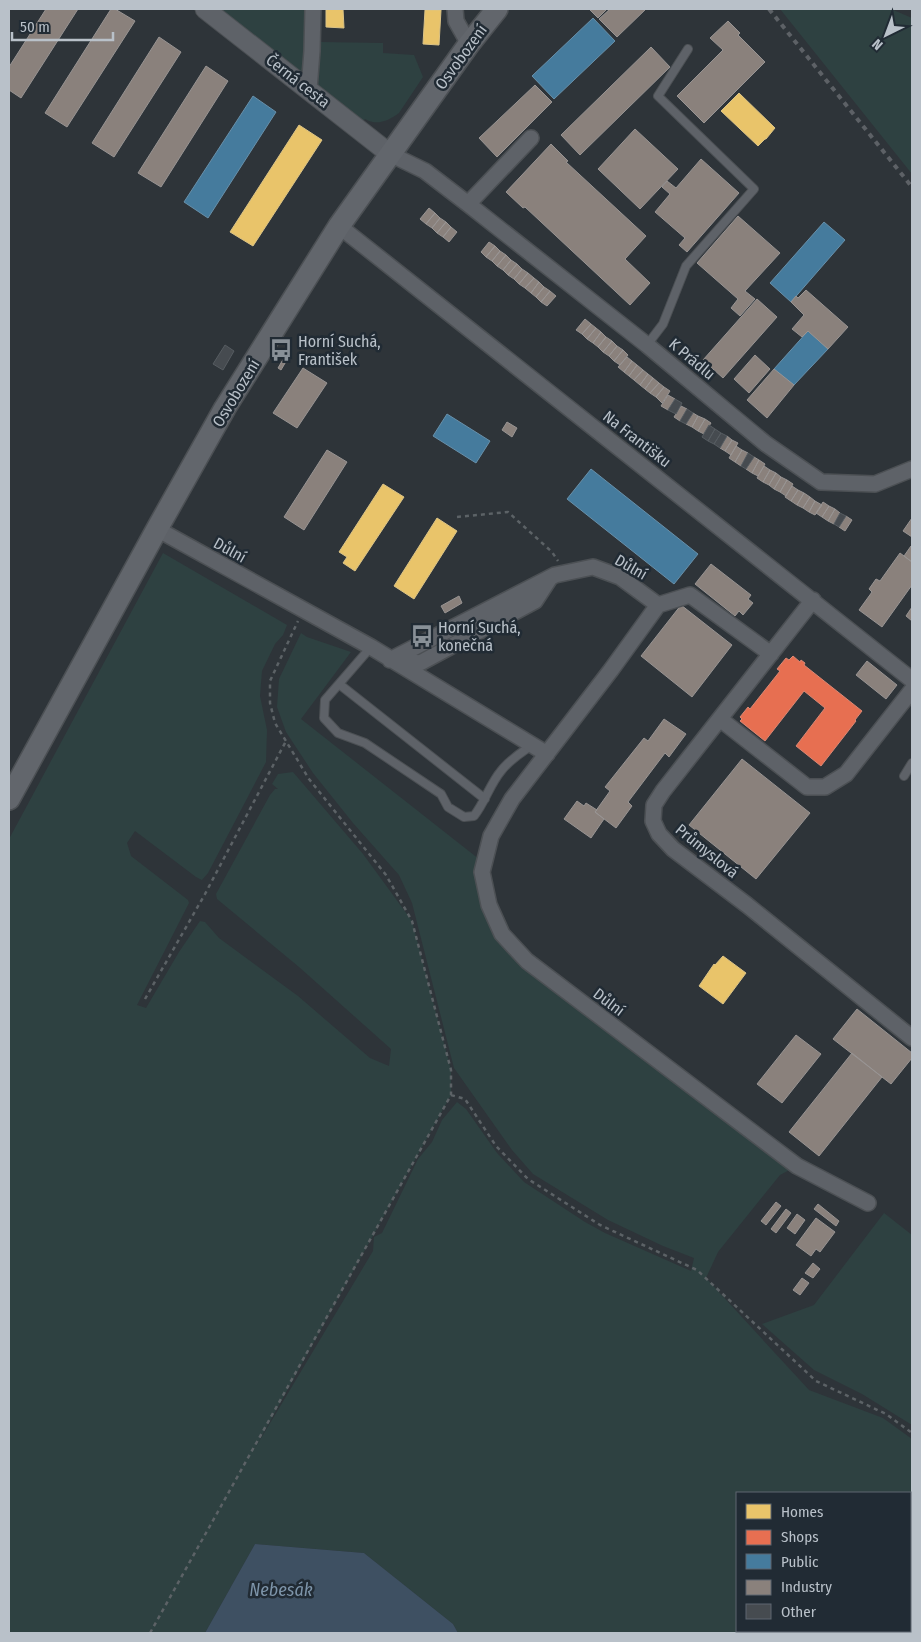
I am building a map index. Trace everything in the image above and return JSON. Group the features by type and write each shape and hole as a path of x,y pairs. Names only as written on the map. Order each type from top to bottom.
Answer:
{"main road":[{"name":"Osvobození","path":"9,799 157,529 226,408 339,226 468,44 497,9"}],"street":[{"name":"Černá cesta","path":"205,9 390,154"},
{"path":"309,89 313,9"},
{"path":"455,9 456,21 468,44"},
{"path":"468,204 531,138"},
{"name":"K Prádlu","path":"390,154 425,171 647,345 766,444 821,482 875,484 912,469"},
{"name":"Na Františku","path":"339,226 912,680"},
{"name":"Důlní","path":"157,529 370,647 547,754"},
{"name":"Důlní","path":"390,660 558,575 593,567 620,577 658,605 611,670 512,799 491,836 482,872 489,905 502,934 527,961 797,1166 868,1203"},
{"path":"658,605 690,595 770,654"},
{"name":"Průmyslová","path":"813,600 654,805 653,821 659,834 673,848 912,1038"},
{"path":"720,719 807,787 825,787 846,774 912,690"}],"lane":[{"path":"647,345 664,324 686,266 754,189 658,96 688,49"},
{"path":"370,647 325,700 324,718 338,733 365,743 441,794 448,807 464,817 474,816 486,799 500,771 532,745"},
{"path":"339,684 486,799"},
{"path":"904,776 912,763"}],"path":[{"path":"457,518 508,512 552,552 558,575"},
{"path":"150,1633 451,1095 450,1070 412,920 386,875 309,780 275,724 270,703 270,681 303,611"},
{"path":"145,999 286,742"},
{"path":"451,1095 465,1099 496,1146 528,1179 600,1225 697,1270 816,1381 886,1414 912,1432"}],"shaded area":[{"path":"216,9 305,9 307,12 304,68 299,74"},
{"path":"780,9 891,9 912,18 912,174"},
{"path":"320,42 383,43 383,53 414,55 423,77 399,113 382,122 365,119 363,121 315,82"},
{"path":"163,553 287,625 262,671 260,696 267,730 266,762 208,873 202,880 196,877 135,831 127,843 131,856 188,900 189,903 137,1005 146,1008 200,921 205,922 219,938 298,996 370,1058 389,1066 391,1049 299,967 217,899 216,894 270,795 275,789 278,789 272,784 278,774 293,772 363,854 412,921 451,1070 451,1095 254,1450 373,1251 374,1237 382,1233 418,1159 432,1142 442,1120 457,1102 466,1109 497,1153 524,1182 605,1233 691,1271 694,1258 663,1246 608,1220 533,1174 512,1150 454,1068 412,903 399,875 353,823 313,773 286,732 277,707 279,679 301,633 307,637 351,652 301,719 484,863 502,934 797,1166 780,1175 718,1252 706,1278 809,1390 883,1418 912,1439 912,1633 458,1633 453,1624 364,1553 255,1544 205,1633 9,1633 9,839"},
{"path":"884,1213 912,1235 912,1425 862,1394 814,1370 762,1324 814,1305"}],"water":[{"name":"Nebesák","path":"255,1544 364,1553 453,1624 458,1633 205,1633"}],"building: Homes":[{"path":"326,9 343,9 344,28 326,27"},
{"path":"425,10 441,10 439,45 423,44"},
{"path":"739,93 775,128 758,146 721,111"},
{"path":"299,125 322,140 253,246 230,232"},
{"path":"383,484 404,497 355,571 343,563 347,557 339,552"},
{"path":"437,518 457,531 414,599 394,586"},
{"path":"723,956 746,973 723,1004 699,986 714,964"}],"building: Shops":[{"path":"793,656 800,662 801,660 805,663 804,665 862,711 821,766 796,746 825,708 804,691 765,741 740,721 742,719 740,717 748,707 750,709 780,671 777,669 786,658 789,660"}],"building: Public":[{"path":"593,18 615,41 554,99 532,76"},
{"path":"253,96 276,112 208,218 184,202"},
{"path":"824,222 845,240 791,302 770,283"},
{"path":"808,331 828,349 794,385 774,369"},
{"path":"447,414 490,441 476,463 433,436"},
{"path":"591,469 698,554 674,584 567,499"}],"building: Industry":[{"path":"46,9 78,9 21,98 9,90 9,67"},
{"path":"111,9 115,9 135,21 67,127 45,113"},
{"path":"589,9 607,9 598,18"},
{"path":"610,9 646,9 617,37 599,19"},
{"path":"728,21 740,33 738,35 765,62 704,123 677,96 723,50 710,38"},
{"path":"159,37 181,52 114,157 92,143"},
{"path":"651,47 670,67 580,155 561,135"},
{"path":"206,66 228,81 161,187 138,173"},
{"path":"535,85 552,102 497,157 479,138"},
{"path":"635,129 678,169 640,209 598,169"},
{"path":"551,144 568,161 566,162 646,236 625,259 650,283 630,305 525,207 523,208 506,192"},
{"path":"701,159 739,193 687,252 679,245 685,238 655,212 670,194 662,187 667,181 676,188"},
{"path":"429,208 435,213 426,224 420,219"},
{"path":"435,213 440,218 432,228 426,224"},
{"path":"738,216 780,253 745,291 755,299 740,316 731,308 738,299 697,263"},
{"path":"440,218 446,222 437,233 432,228"},
{"path":"446,222 451,227 443,237 437,233"},
{"path":"451,227 457,232 449,242 443,237"},
{"path":"489,242 495,246 486,257 481,252"},
{"path":"495,246 500,251 492,261 486,257"},
{"path":"500,251 506,255 497,266 492,261"},
{"path":"506,255 511,260 503,270 497,266"},
{"path":"511,260 517,264 508,275 503,270"},
{"path":"517,264 522,269 514,279 508,275"},
{"path":"522,269 528,273 519,284 514,279"},
{"path":"528,273 534,278 525,288 519,284"},
{"path":"534,278 539,282 531,293 525,288"},
{"path":"539,282 544,287 536,297 531,293"},
{"path":"544,287 550,291 541,302 536,297"},
{"path":"806,290 848,327 828,349 808,331 802,337 792,329 804,315 791,302 796,296 798,298"},
{"path":"550,291 556,296 547,306 541,302"},
{"path":"757,299 777,317 723,378 703,360"},
{"path":"585,319 591,324 582,334 576,330"},
{"path":"591,324 596,328 587,339 582,334"},
{"path":"596,328 601,332 593,343 587,339"},
{"path":"601,332 606,337 598,347 593,343"},
{"path":"606,337 612,341 603,352 598,347"},
{"path":"612,341 617,346 609,356 603,352"},
{"path":"617,346 623,350 614,361 609,356"},
{"path":"623,350 628,355 620,365 614,361"},
{"path":"288,351 291,353 281,370 278,368"},
{"path":"755,355 770,369 749,393 734,379"},
{"path":"627,357 632,361 624,372 618,367"},
{"path":"632,361 637,365 629,376 624,372"},
{"path":"637,365 643,370 634,380 629,376"},
{"path":"303,368 327,383 297,428 273,413"},
{"path":"774,369 794,385 767,418 747,400"},
{"path":"643,370 648,374 640,385 634,380"},
{"path":"648,374 653,378 645,389 640,385"},
{"path":"653,378 659,383 650,393 645,389"},
{"path":"659,383 664,387 656,397 650,393"},
{"path":"664,387 670,391 662,403 656,397"},
{"path":"668,395 675,399 668,410 661,406"},
{"path":"681,406 687,409 680,421 674,417"},
{"path":"693,413 698,416 692,427 686,424"},
{"path":"698,416 705,419 698,431 692,427"},
{"path":"705,419 711,423 704,434 698,431"},
{"path":"507,422 517,428 512,437 502,430"},
{"path":"727,436 732,440 725,451 720,448"},
{"path":"732,440 738,443 731,455 725,451"},
{"path":"736,446 742,450 735,462 729,458"},
{"path":"327,450 347,462 304,530 284,517"},
{"path":"742,450 748,453 741,466 735,462"},
{"path":"754,457 759,460 752,473 746,469"},
{"path":"759,460 765,464 758,476 752,473"},
{"path":"764,466 770,470 763,482 757,478"},
{"path":"770,470 776,473 769,485 763,482"},
{"path":"776,473 781,477 774,489 769,485"},
{"path":"781,477 787,480 780,492 774,489"},
{"path":"787,480 793,484 786,496 780,492"},
{"path":"792,486 798,490 791,501 785,497"},
{"path":"798,490 804,493 797,505 791,501"},
{"path":"804,493 810,497 803,508 797,505"},
{"path":"810,497 815,501 809,512 803,508"},
{"path":"815,501 822,505 815,515 809,512"},
{"path":"823,502 829,506 822,517 816,513"},
{"path":"829,506 835,509 828,521 822,517"},
{"path":"835,509 840,513 834,524 828,521"},
{"path":"846,516 852,520 845,531 839,527"},
{"path":"912,518 912,537 903,531"},
{"path":"912,547 912,562 904,556"},
{"path":"900,553 912,562 912,585 882,627 859,610 872,592 869,589 876,579 880,581"},
{"path":"711,564 751,595 748,599 753,603 743,615 739,611 735,616 695,584"},
{"path":"459,596 462,603 445,613 441,606"},
{"path":"681,605 732,645 692,697 641,656"},
{"path":"912,607 912,621 906,616"},
{"path":"867,661 897,685 886,699 856,675"},
{"path":"664,719 686,734 669,757 665,753 628,802 632,806 616,828 595,812 610,791 605,787 644,738 648,741"},
{"path":"742,759 810,813 756,879 689,825"},
{"path":"577,801 584,806 586,803 597,810 595,812 604,819 591,838 564,819"},
{"path":"857,1009 912,1053 912,1058 891,1084 833,1039"},
{"path":"796,1035 821,1054 782,1103 757,1084"},
{"path":"852,1053 882,1077 819,1156 789,1132"},
{"path":"776,1202 781,1206 766,1225 761,1221"},
{"path":"818,1204 839,1221 836,1226 814,1209"},
{"path":"786,1209 791,1213 776,1233 771,1229"},
{"path":"797,1214 805,1220 795,1234 787,1228"},
{"path":"816,1218 835,1232 820,1252 816,1249 811,1256 796,1245"},
{"path":"813,1263 820,1269 813,1278 805,1273"},
{"path":"802,1278 809,1283 800,1295 793,1290"}],"building: Other":[{"path":"225,345 234,351 223,370 213,364"},
{"path":"675,399 682,403 676,414 668,410"},
{"path":"687,409 693,413 686,424 680,421"},
{"path":"709,425 715,429 708,441 702,437"},
{"path":"715,429 721,433 714,444 708,441"},
{"path":"721,433 727,436 720,448 714,444"},
{"path":"748,453 754,457 746,469 741,466"},
{"path":"840,513 846,516 839,527 834,524"}],"railway":[{"path":"769,9 912,187"}],"place":[{"name":"Horní Suchá, František","path":"281,350"},
{"name":"Horní Suchá, konečná","path":"422,636"}]}
